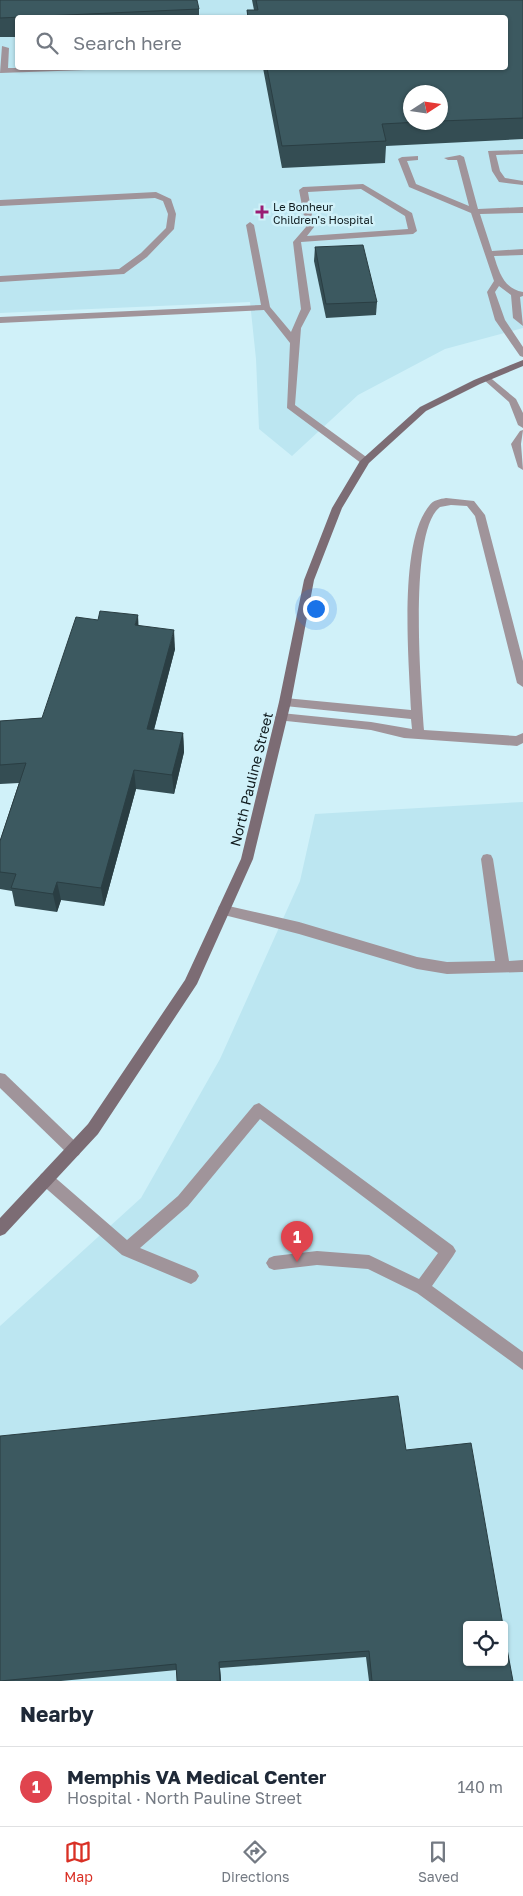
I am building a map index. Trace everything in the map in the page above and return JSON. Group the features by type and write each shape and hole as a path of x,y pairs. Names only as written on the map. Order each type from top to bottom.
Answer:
{"main road":[{"name":"North Pauline Street","path":"0,1229 93,1130 190,984 247,858 282,717 309,580 337,508 365,460 423,409 523,363"}],"lane":[{"path":"5,48 2,71 30,70"},
{"path":"523,152 491,153 496,171 502,180 523,183"},
{"path":"414,158 402,159 412,186 475,212 523,210"},
{"path":"448,158 460,158 475,212 498,280 519,294 518,318 523,323"},
{"path":"299,239 413,230 409,215 363,186 303,190 310,227 299,239 297,242 306,310 296,328 290,406 365,460"},
{"path":"0,203 156,195 168,199 172,214 170,229 144,255 121,272 0,279"},
{"path":"250,225 266,307 295,343"},
{"path":"489,254 523,252"},
{"path":"498,280 491,292 500,320 523,354"},
{"path":"0,320 266,307"},
{"path":"487,378 514,401 523,425"},
{"path":"523,433 516,444 523,467"},
{"path":"418,734 413,592 424,520 434,505 451,500 470,504 480,515 523,683"},
{"path":"285,702 417,716"},
{"path":"282,717 371,726 418,734 517,741 523,738"},
{"path":"487,859 503,968"},
{"path":"224,910 299,928 417,963 447,968 523,966"},
{"path":"0,1079 74,1150"},
{"path":"126,1250 183,1201 258,1110 448,1251 422,1288"},
{"path":"46,1179 126,1250 192,1276"},
{"path":"274,1263 317,1258 369,1262 422,1288 523,1362"}],"shaded area":[{"name":"Le Bonheur Children's Hospital","path":"0,0 519,0 523,8 523,328 445,349 358,395 292,456 259,429 256,359 250,302 0,313"},
{"path":"523,802 523,1681 0,1681 0,1326 141,1198 220,1059 300,881 315,814"}],"building":[{"path":"0,0 197,0 199,9 66,15 15,15 15,17 0,18"},
{"path":"256,0 523,0 523,118 448,121 448,85 403,85 403,123 382,124 386,141 282,146 267,70 508,70 508,15 248,15 247,10 258,10"},
{"path":"363,245 377,302 326,304 315,247"},
{"path":"100,611 138,615 135,625 174,630 147,729 183,733 172,775 134,770 101,888 57,882 53,894 11,888 16,874 0,872 0,841 26,763 0,765 0,721 42,718 76,617 98,620"},
{"path":"398,1396 406,1450 471,1443 502,1621 463,1621 463,1666 508,1666 508,1654 513,1681 372,1681 369,1651 219,1662 220,1681 177,1681 176,1664 0,1681 0,1436"}],"place":[{"name":"Le Bonheur Children's Hospital","path":"262,212"},
{"name":"Memphis VA Medical Center","path":"297,1262"}]}
